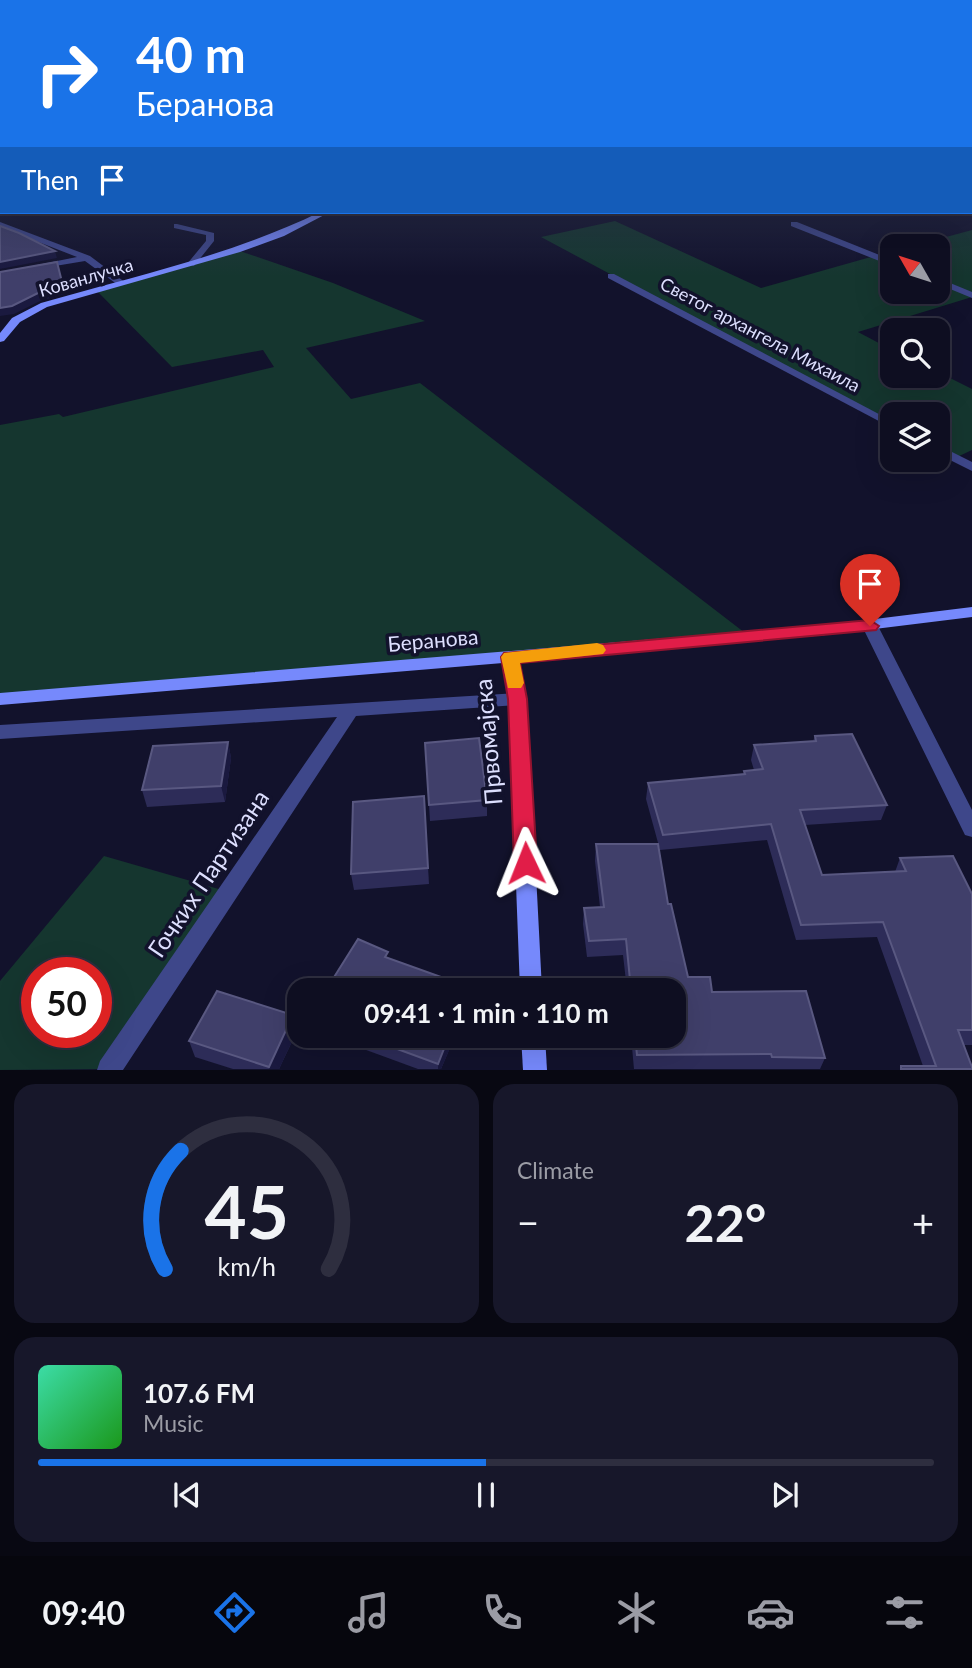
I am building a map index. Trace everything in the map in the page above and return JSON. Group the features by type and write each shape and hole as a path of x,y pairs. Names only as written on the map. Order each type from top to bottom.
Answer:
{"main road":[{"name":"Кованлучка","path":"0,339 16,320 37,308 265,241 322,214"},
{"name":"Беранова","path":"0,699 870,626 972,612"},
{"name":"Првомајска","path":"510,657 518,699 530,978"},
{"path":"534,1048 535,1069"}],"street":[{"path":"0,224 87,258 121,283"},
{"path":"794,224 880,257"},
{"path":"177,226 210,233 210,241 191,264"},
{"path":"24,270 87,258"},
{"name":"Светог архангела Михаила","path":"611,276 880,419"},
{"path":"950,286 972,295"},
{"path":"950,455 972,467"},
{"path":"870,626 972,829"},
{"path":"0,732 518,699"},
{"name":"Гочких Партизана","path":"109,1069 352,708"}],"green space":[{"path":"615,221 761,288 880,254 880,304 949,304 904,318 880,318 880,325 858,332 880,344 880,388 950,388 950,378 972,389 972,450 955,458 950,455 950,402 880,402 880,419 541,237"},
{"path":"972,230 972,297 950,304 950,236"},
{"path":"237,250 333,283 425,321 306,348 351,399 420,383 749,636 0,699 0,425 59,414 63,417 274,367 263,350 172,367 96,290"},
{"path":"104,856 229,892 109,1069 0,1070 0,981"}],"building":[{"path":"0,226 19,233 55,251 0,262"},
{"path":"57,262 63,286 0,308 0,272"},
{"path":"852,734 887,805 800,810 822,875 906,871 900,858 953,856 972,894 972,1030 958,1030 972,1069 901,1069 901,1066 936,1066 883,922 801,925 771,824 663,835 648,783 745,774 744,771 763,769 754,745 816,741 815,736"},
{"path":"479,738 487,800 429,805 425,743"},
{"path":"228,742 221,786 142,790 153,746"},
{"path":"424,796 428,868 351,874 353,802"},
{"path":"596,844 658,844 668,904 671,904 688,977 710,977 712,992 806,991 825,1058 772,1057 771,1054 637,1055 636,1048 686,1048 686,978 630,978 626,939 589,941 584,908 604,907"},
{"path":"358,939 388,952 385,957 444,978 334,978"},
{"path":"217,991 287,1013 287,1028 269,1067 189,1041"},
{"path":"395,1048 444,1048 438,1064"}],"slow traffic":[{"path":"515,683 510,657 597,650"}],"route":[{"path":"526,863 518,699 510,657 870,626"}]}
